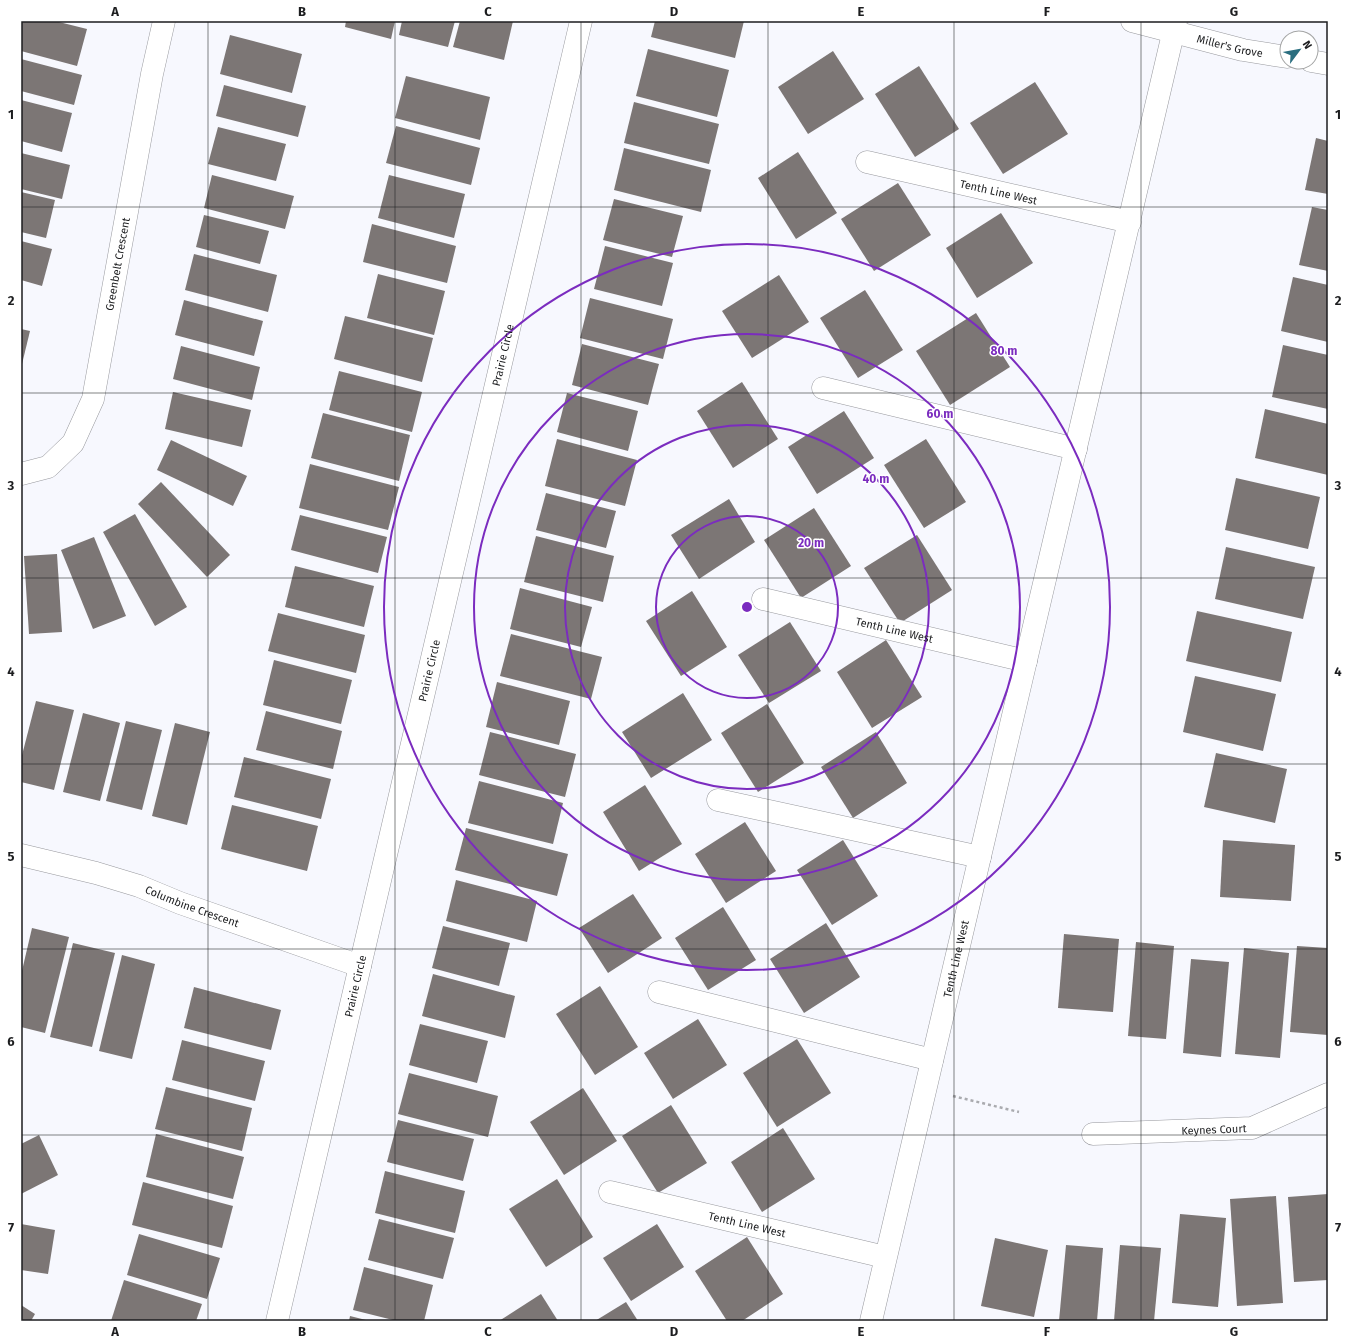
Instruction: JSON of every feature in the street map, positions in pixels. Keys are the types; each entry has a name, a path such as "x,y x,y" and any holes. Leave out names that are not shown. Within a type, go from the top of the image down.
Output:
{"street":[{"name":"Greenbelt Crescent","path":"21,474 48,467 73,443 93,399 152,74 164,21"},
{"name":"Prairie Circle","path":"276,1321 582,21"},
{"name":"Miller's Grove","path":"1132,21 1175,26 1243,50 1279,56"},
{"name":"Tenth Line West","path":"871,1321 1175,26"},
{"name":"Tenth Line West","path":"867,162 1130,222"},
{"path":"823,388 1076,450"},
{"name":"Tenth Line West","path":"763,599 1026,661"},
{"path":"718,800 980,857"},
{"name":"Columbine Crescent","path":"21,855 96,873 139,886 180,903 360,966"},
{"path":"659,992 932,1060"},
{"name":"Keynes Court","path":"1093,1134 1252,1128 1328,1094"},
{"name":"Tenth Line West","path":"610,1192 885,1257"}],"path":[{"path":"954,1096 1019,1112"}],"building":[{"path":"21,21 55,21 87,29 77,66 21,51"},
{"path":"346,21 395,21 391,39 345,27"},
{"path":"402,21 455,21 448,47 399,35"},
{"path":"460,21 513,21 504,60 453,47"},
{"path":"655,21 744,21 735,58 651,37"},
{"path":"230,35 302,54 292,93 220,74"},
{"path":"648,49 729,70 717,117 636,96"},
{"path":"833,51 864,99 808,134 778,87"},
{"path":"21,59 82,75 74,105 21,91"},
{"path":"919,66 959,129 915,157 875,94"},
{"path":"406,76 490,97 480,140 395,118"},
{"path":"1035,82 1068,134 1003,174 970,123"},
{"path":"224,85 306,106 298,137 216,116"},
{"path":"21,100 72,113 62,152 21,141"},
{"path":"634,102 719,124 709,164 624,143"},
{"path":"396,126 480,148 471,185 386,163"},
{"path":"218,127 286,144 276,181 208,164"},
{"path":"1316,138 1328,141 1328,194 1305,190"},
{"path":"624,148 711,170 701,212 614,190"},
{"path":"798,152 837,213 796,239 758,178"},
{"path":"21,153 70,165 62,199 21,189"},
{"path":"212,175 294,196 285,229 204,208"},
{"path":"389,175 465,194 454,238 378,218"},
{"path":"898,183 931,235 874,271 841,219"},
{"path":"21,192 55,200 46,238 21,232"},
{"path":"614,199 683,216 672,257 603,240"},
{"path":"1312,207 1328,210 1328,271 1299,265"},
{"path":"1001,213 1033,263 977,298 946,248"},
{"path":"204,215 269,231 260,264 196,247"},
{"path":"372,224 456,246 447,283 363,262"},
{"path":"21,241 52,249 42,286 21,280"},
{"path":"605,246 673,263 662,306 594,289"},
{"path":"194,254 277,275 268,312 185,290"},
{"path":"378,274 445,291 434,335 367,318"},
{"path":"779,275 809,322 752,358 722,311"},
{"path":"1293,277 1328,285 1328,342 1281,331"},
{"path":"865,290 903,350 858,378 820,318"},
{"path":"590,298 673,319 663,359 580,338"},
{"path":"184,300 263,321 254,356 175,335"},
{"path":"976,313 1010,367 950,405 916,351"},
{"path":"345,316 433,338 422,382 334,359"},
{"path":"21,329 30,331 22,364 21,363"},
{"path":"582,344 659,364 648,405 572,385"},
{"path":"1283,345 1328,355 1328,409 1272,397"},
{"path":"181,346 260,367 252,400 173,379"},
{"path":"339,371 422,392 412,432 329,410"},
{"path":"742,382 778,439 733,468 697,411"},
{"path":"173,392 251,410 242,447 165,429"},
{"path":"567,393 638,411 628,451 557,432"},
{"path":"1265,409 1328,424 1328,475 1255,458"},
{"path":"844,411 874,458 817,494 788,447"},
{"path":"323,413 410,435 399,481 311,458"},
{"path":"557,439 637,460 625,506 545,486"},
{"path":"926,439 966,502 924,528 884,465"},
{"path":"171,440 247,476 233,506 157,470"},
{"path":"310,464 399,487 388,530 299,508"},
{"path":"1236,478 1320,497 1308,549 1225,530"},
{"path":"161,482 230,555 207,577 138,504"},
{"path":"546,493 616,511 606,548 536,530"},
{"path":"729,499 755,542 699,579 671,535"},
{"path":"814,508 851,566 801,598 764,540"},
{"path":"135,514 187,607 155,626 103,532"},
{"path":"300,515 387,537 378,573 291,550"},
{"path":"917,535 952,590 900,623 864,568"},
{"path":"536,536 614,556 603,602 524,582"},
{"path":"94,537 126,616 93,629 61,550"},
{"path":"1226,547 1315,567 1303,619 1215,599"},
{"path":"57,554 62,632 29,634 24,556"},
{"path":"295,566 374,586 364,627 285,607"},
{"path":"520,588 592,607 581,647 510,629"},
{"path":"692,591 727,647 681,676 646,621"},
{"path":"1197,611 1292,632 1281,682 1186,661"},
{"path":"278,613 365,635 356,673 268,651"},
{"path":"790,622 821,671 769,703 738,655"},
{"path":"511,634 602,657 591,699 500,676"},
{"path":"886,640 922,697 872,728 837,672"},
{"path":"274,660 352,680 341,724 263,705"},
{"path":"1195,676 1276,694 1263,751 1183,732"},
{"path":"497,682 570,701 559,745 486,727"},
{"path":"683,693 712,740 651,778 622,732"},
{"path":"36,701 74,710 54,790 21,782 21,759"},
{"path":"767,704 804,763 758,792 721,733"},
{"path":"266,711 342,731 333,769 256,750"},
{"path":"83,713 120,723 100,801 63,792"},
{"path":"126,721 162,730 142,810 106,801"},
{"path":"175,723 210,732 187,825 152,816"},
{"path":"490,732 576,754 565,797 479,775"},
{"path":"876,732 907,783 853,818 821,767"},
{"path":"1216,753 1287,769 1275,823 1204,807"},
{"path":"244,757 331,779 321,819 234,797"},
{"path":"479,781 563,803 553,844 468,823"},
{"path":"645,785 682,844 639,871 603,812"},
{"path":"232,805 318,826 307,871 221,849"},
{"path":"745,822 776,871 726,903 695,854"},
{"path":"466,828 568,854 557,896 455,870"},
{"path":"843,840 878,896 832,925 797,870"},
{"path":"1223,840 1295,845 1291,901 1220,897"},
{"path":"456,880 537,901 527,942 446,921"},
{"path":"633,894 662,938 608,973 579,928"},
{"path":"723,907 756,960 708,990 675,938"},
{"path":"826,923 860,977 804,1013 770,959"},
{"path":"443,926 510,943 499,986 432,968"},
{"path":"32,928 69,937 45,1033 21,1027 21,975"},
{"path":"1064,934 1119,939 1113,1012 1058,1008"},
{"path":"1136,942 1174,946 1166,1039 1128,1036"},
{"path":"73,943 115,953 92,1047 50,1037"},
{"path":"1297,946 1328,948 1328,1035 1290,1032"},
{"path":"1244,948 1289,953 1280,1058 1235,1054"},
{"path":"122,955 155,964 132,1059 99,1051"},
{"path":"1191,959 1229,962 1221,1057 1183,1053"},
{"path":"433,974 515,996 505,1038 422,1016"},
{"path":"600,986 638,1047 595,1075 556,1014"},
{"path":"194,987 281,1010 271,1050 184,1028"},
{"path":"698,1019 727,1065 673,1099 644,1053"},
{"path":"420,1024 488,1041 477,1083 409,1065"},
{"path":"797,1039 831,1093 777,1127 743,1073"},
{"path":"182,1040 265,1061 255,1101 172,1080"},
{"path":"409,1073 498,1096 488,1137 398,1114"},
{"path":"166,1087 252,1108 242,1151 155,1129"},
{"path":"583,1088 617,1141 564,1175 530,1122"},
{"path":"671,1105 707,1163 658,1193 622,1136"},
{"path":"398,1120 474,1139 463,1181 387,1162"},
{"path":"783,1128 815,1179 762,1212 731,1162"},
{"path":"156,1134 244,1157 233,1199 146,1177"},
{"path":"39,1135 58,1175 21,1194 21,1144"},
{"path":"385,1171 465,1191 455,1233 375,1213"},
{"path":"557,1179 593,1237 546,1267 509,1209"},
{"path":"143,1182 233,1206 222,1248 132,1225"},
{"path":"1328,1194 1328,1280 1294,1282 1288,1197"},
{"path":"1276,1196 1283,1303 1237,1306 1230,1199"},
{"path":"1180,1214 1226,1218 1218,1307 1172,1303"},
{"path":"379,1219 454,1238 443,1279 368,1260"},
{"path":"21,1224 55,1230 48,1274 21,1270"},
{"path":"657,1224 684,1267 631,1301 603,1258"},
{"path":"139,1234 220,1258 207,1299 127,1275"},
{"path":"747,1237 783,1294 742,1321 727,1321 695,1271"},
{"path":"995,1238 1048,1250 1034,1317 981,1306"},
{"path":"1066,1245 1103,1248 1097,1321 1059,1321"},
{"path":"1120,1245 1161,1248 1154,1321 1114,1321"},
{"path":"364,1267 433,1285 424,1321 397,1321 353,1310"},
{"path":"124,1280 202,1304 196,1321 111,1321"},
{"path":"541,1294 558,1321 499,1321"},
{"path":"626,1302 638,1321 595,1321"},
{"path":"21,1305 35,1314 31,1321 21,1321"},
{"path":"350,1316 366,1320 366,1321 349,1321"}]}
